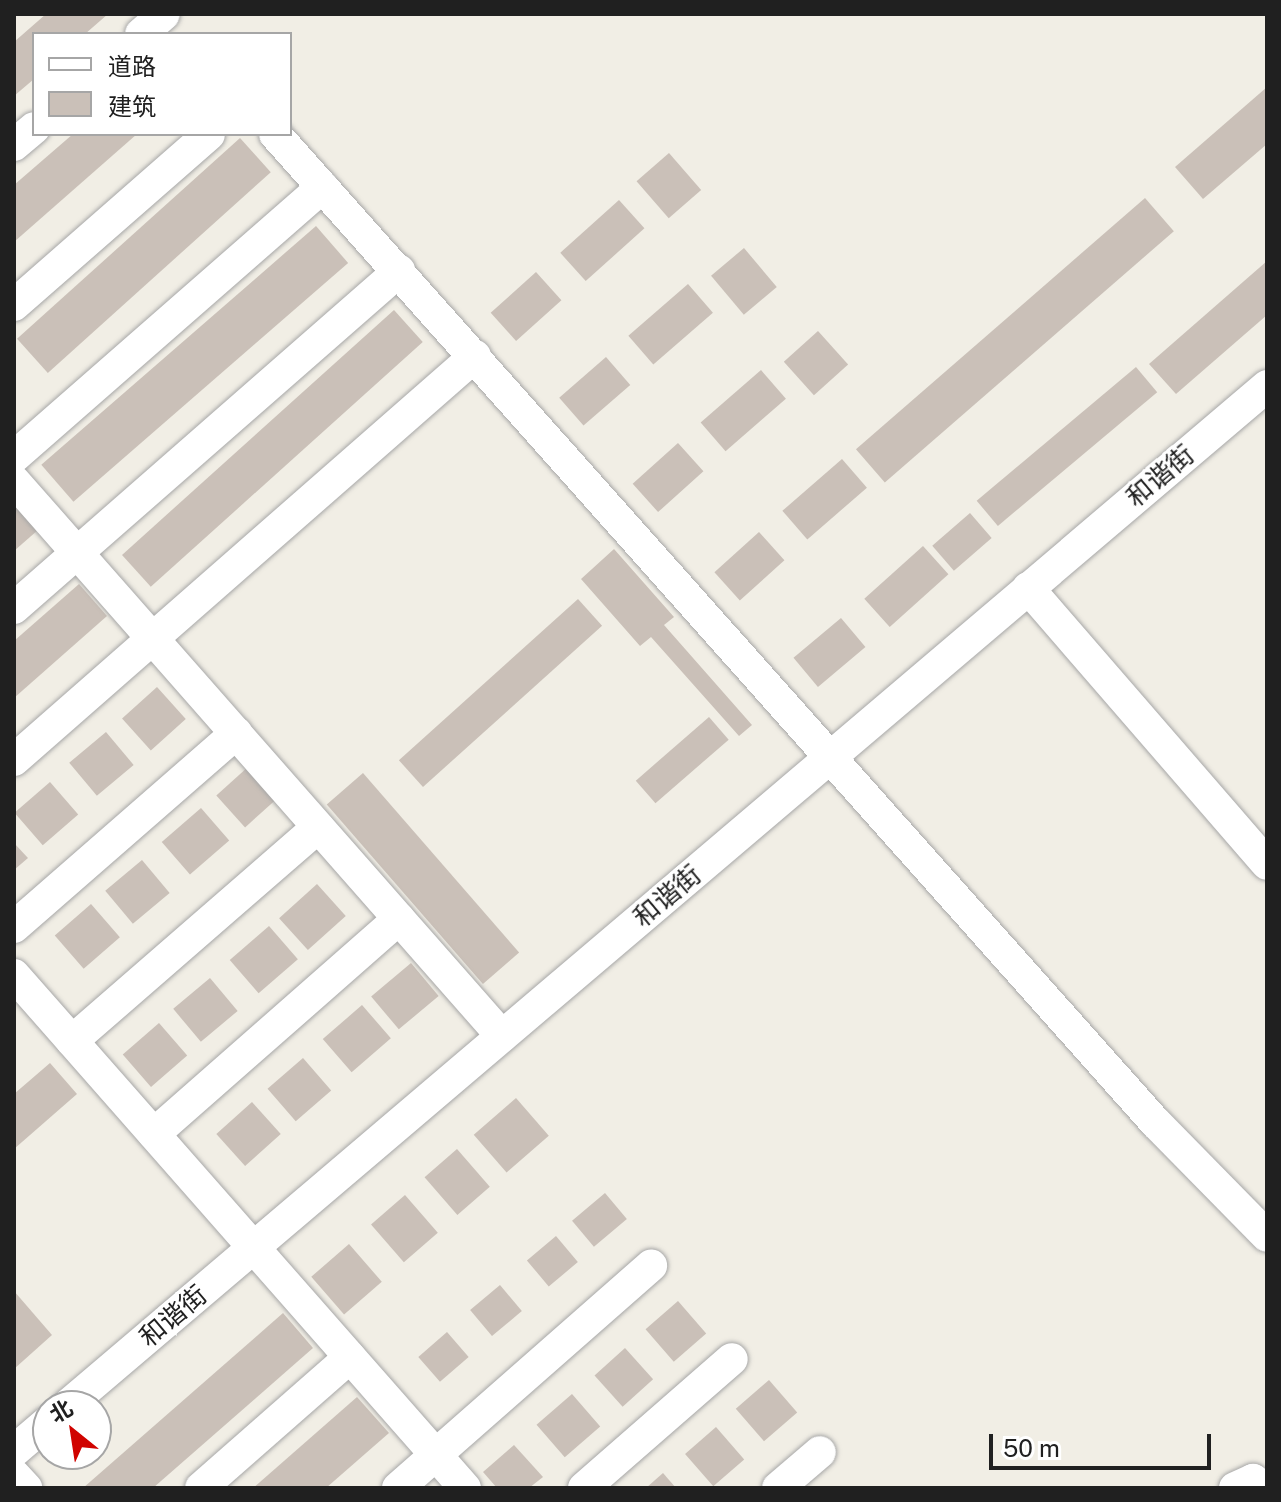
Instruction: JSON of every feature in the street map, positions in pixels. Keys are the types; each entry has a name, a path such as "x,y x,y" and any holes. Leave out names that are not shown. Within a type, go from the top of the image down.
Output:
{"street":[{"path":"143,32 165,14 183,32"},
{"path":"14,145 32,130"},
{"path":"14,305 207,136"},
{"path":"277,136 833,754 1156,1123 1267,1236"},
{"path":"14,457 322,187"},
{"path":"14,608 399,271"},
{"path":"14,760 475,356"},
{"name":"和谐街","path":"86,1390 1267,386"},
{"path":"14,481 502,1036"},
{"path":"1028,588 1267,864"},
{"path":"14,927 236,733"},
{"path":"72,1041 318,827"},
{"path":"154,1134 399,919"},
{"path":"14,975 465,1488"},
{"path":"398,1488 651,1266"},
{"path":"201,1488 350,1357"},
{"path":"584,1488 732,1359"},
{"path":"14,1451 32,1436"},
{"path":"778,1488 820,1452"},
{"path":"14,1475 26,1488"}],"building":[{"path":"46,14 108,14 87,32 32,32 32,81 14,96 14,42"},
{"path":"1267,87 1267,144 1203,199 1175,167"},
{"path":"71,136 135,136 14,242 14,185"},
{"path":"240,138 271,172 48,373 17,339"},
{"path":"669,153 701,190 669,218 637,181"},
{"path":"1145,198 1174,231 885,482 856,449"},
{"path":"619,200 644,228 586,281 560,253"},
{"path":"316,226 348,263 73,502 41,465"},
{"path":"744,248 777,287 744,315 711,276"},
{"path":"1267,261 1267,315 1176,394 1149,364"},
{"path":"536,272 561,300 516,341 491,313"},
{"path":"688,284 713,313 653,365 628,336"},
{"path":"394,310 423,342 151,587 122,555"},
{"path":"818,331 848,364 814,395 784,362"},
{"path":"606,357 630,385 583,426 559,398"},
{"path":"1136,367 1157,392 998,526 977,501"},
{"path":"761,370 786,399 726,451 701,422"},
{"path":"678,443 703,471 658,512 633,484"},
{"path":"842,459 867,488 807,540 782,511"},
{"path":"14,503 38,530 14,551"},
{"path":"970,513 992,538 954,571 932,546"},
{"path":"759,532 784,560 740,600 714,572"},
{"path":"923,546 948,574 890,627 864,599"},
{"path":"614,549 674,617 664,625 752,725 739,736 651,637 640,646 581,579"},
{"path":"79,584 107,616 14,698 14,641"},
{"path":"578,599 602,626 423,787 399,760"},
{"path":"841,618 865,647 818,687 794,658"},
{"path":"157,687 186,719 151,750 122,718"},
{"path":"709,717 729,740 655,803 636,781"},
{"path":"106,732 134,765 97,796 69,763"},
{"path":"249,766 278,798 245,827 216,795"},
{"path":"363,773 519,953 483,984 327,804"},
{"path":"50,782 78,814 43,845 15,813"},
{"path":"201,808 229,840 190,875 162,842"},
{"path":"14,843 28,858 14,870"},
{"path":"142,860 170,893 133,924 105,891"},
{"path":"317,884 346,916 308,950 279,918"},
{"path":"91,904 120,937 84,969 55,935"},
{"path":"269,926 298,959 259,993 230,960"},
{"path":"411,963 439,996 399,1029 371,996"},
{"path":"210,978 238,1011 201,1042 173,1009"},
{"path":"362,1005 391,1038 352,1072 323,1039"},
{"path":"159,1023 187,1055 151,1087 123,1054"},
{"path":"303,1058 331,1090 296,1121 268,1089"},
{"path":"50,1063 77,1094 14,1149 14,1094"},
{"path":"516,1098 549,1136 507,1172 474,1135"},
{"path":"252,1102 281,1134 245,1166 216,1134"},
{"path":"457,1149 490,1187 457,1215 425,1177"},
{"path":"605,1193 627,1219 594,1247 572,1221"},
{"path":"405,1195 438,1233 404,1262 371,1225"},
{"path":"556,1236 578,1262 549,1286 527,1260"},
{"path":"349,1244 382,1282 344,1315 311,1277"},
{"path":"500,1285 522,1311 492,1336 470,1310"},
{"path":"14,1291 52,1335 14,1369"},
{"path":"678,1301 706,1333 674,1362 646,1329"},
{"path":"283,1313 313,1348 153,1488 83,1488 104,1470 112,1470 112,1463"},
{"path":"447,1332 469,1357 440,1382 418,1357"},
{"path":"625,1348 653,1379 623,1407 595,1375"},
{"path":"769,1380 797,1412 764,1441 736,1409"},
{"path":"572,1394 600,1426 565,1457 537,1425"},
{"path":"357,1397 389,1433 326,1488 253,1488"},
{"path":"716,1427 744,1459 713,1486 685,1454"},
{"path":"514,1445 543,1477 529,1488 497,1488 483,1472"},
{"path":"663,1473 676,1488 646,1488"}]}
